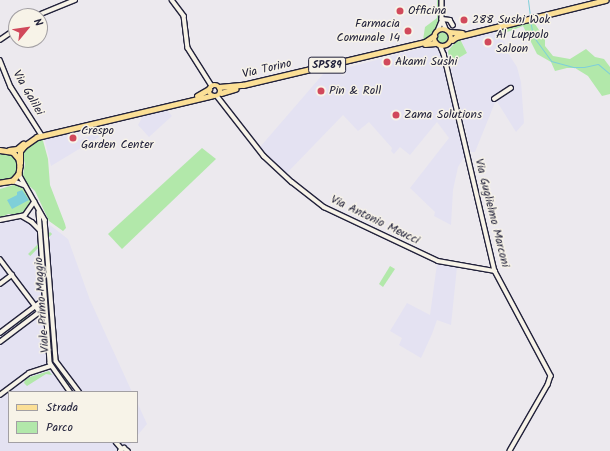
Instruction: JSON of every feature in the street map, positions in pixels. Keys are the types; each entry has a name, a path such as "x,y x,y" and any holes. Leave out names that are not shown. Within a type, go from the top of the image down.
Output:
{"main road":[{"path":"596,0 530,18 456,37 444,47 435,43 434,36 438,30 448,30 460,34 530,18 606,0"},
{"path":"448,30 452,40"},
{"name":"Via Torino","path":"220,86 243,85 425,42 434,36"},
{"name":"Via Torino","path":"220,95 427,43 435,43"},
{"name":"SP589","path":"0,150 17,149 29,138 40,134 192,98 205,93 210,87 220,86"},
{"path":"220,86 220,95"},
{"path":"210,87 211,96"},
{"name":"SP589","path":"19,174 20,151 36,137 220,95"},
{"path":"9,150 16,155 20,163"},
{"path":"1,184 13,181 19,174"}],"street":[{"path":"48,11 73,0"},
{"path":"172,0 184,16 188,48 210,87"},
{"path":"438,30 442,19 442,0"},
{"path":"442,19 450,20 453,25"},
{"path":"442,19 448,30"},
{"name":"Via Guglielmo Marconi","path":"444,47 444,54 495,271 551,376 548,385 510,451"},
{"name":"Via Galilei","path":"0,60 11,87 40,134"},
{"path":"494,99 511,88"},
{"name":"Via Antonio Meucci","path":"220,95 264,156 292,182 324,207 438,261 495,271"},
{"name":"Viale Primo Maggio","path":"19,174 45,220 56,361 78,391"},
{"path":"13,181 25,186"},
{"path":"0,220 22,216 27,213 34,202"},
{"name":"Viale Primo Maggio","path":"40,211 45,306 51,366 69,391"},
{"path":"22,216 32,222 41,232 46,234"},
{"path":"0,259 36,306 39,313 46,320"},
{"path":"0,284 12,275"},
{"path":"0,333 45,299"},
{"path":"0,342 39,313 45,306 51,303"},
{"path":"0,395 29,373 51,366"},
{"path":"121,450 125,449 128,451"}],"shaded area":[{"path":"494,30 508,47 506,50 517,67 521,82 524,123 516,132 496,100 475,152 471,152 451,69 457,59 467,53 461,40 465,37"},
{"path":"434,45 441,50 466,154 458,167 453,190 451,225 434,216 435,212 410,188 449,138 437,122 410,155 400,147 394,154 391,151 392,148 369,122 358,131 343,115 286,174 276,166 260,147 324,73 335,69 343,76 346,74 342,69"},
{"path":"165,108 172,116 149,137 138,125 144,114"},
{"path":"71,130 78,133 80,140 97,133 99,137 51,166 44,137"},
{"path":"18,219 50,225 68,239 90,300 132,391 8,391 8,443 131,443 128,447 121,446 117,451 0,451 0,223 5,220"},
{"path":"437,264 457,267 451,325 437,320 421,358 399,345 402,338 390,331 407,303 430,315"},
{"path":"138,404 147,424 138,435"}],"green space":[{"path":"437,0 440,0 441,22 433,34 427,39 423,40 425,27 437,18"},
{"path":"533,21 545,39 545,46 553,56 570,59 586,49 595,57 604,59 610,67 610,94 602,96 588,76 575,68 555,71 551,62 537,54 523,26 507,32 501,38 498,35 499,29"},
{"path":"441,32 445,32 449,38 445,44 441,44 437,40 437,36"},
{"path":"460,39 467,53 457,59 452,66 450,65 448,51 457,40"},
{"path":"42,137 48,159 50,185 66,228 63,231 49,221 35,191 26,183 23,175 25,164 22,153 28,145"},
{"path":"202,148 216,159 122,249 108,234"},
{"path":"0,153 11,154 17,161 18,171 12,179 0,181"},
{"path":"17,184 26,190 31,200 30,207 21,214 8,214 0,218 0,189"},
{"path":"50,232 52,234 30,256 28,254"},
{"path":"390,266 395,269 383,287 379,284"},
{"path":"50,308 55,363 70,384 68,385 52,362 48,309"},
{"path":"26,316 29,319 6,341 3,339"},
{"path":"49,371 52,375 46,374 27,386 24,383 25,380 30,377"}],"water":[{"path":"22,190 29,200 12,209 7,200 17,195 17,192"}],"waterway":[{"path":"528,0 530,17"},
{"path":"530,20 533,36 551,61 574,67 584,67 598,64 610,74"}],"place":[{"name":"Officina","path":"400,11"},
{"name":"288 Sushi Wok","path":"464,20"},
{"name":"Farmacia Comunale 14","path":"408,31"},
{"name":"Al Luppolo Saloon","path":"488,42"},
{"name":"Akami Sushi","path":"387,62"},
{"name":"Pin & Roll","path":"321,91"},
{"name":"Zama Solutions","path":"396,115"},
{"name":"Crespo Garden Center","path":"73,138"}]}
